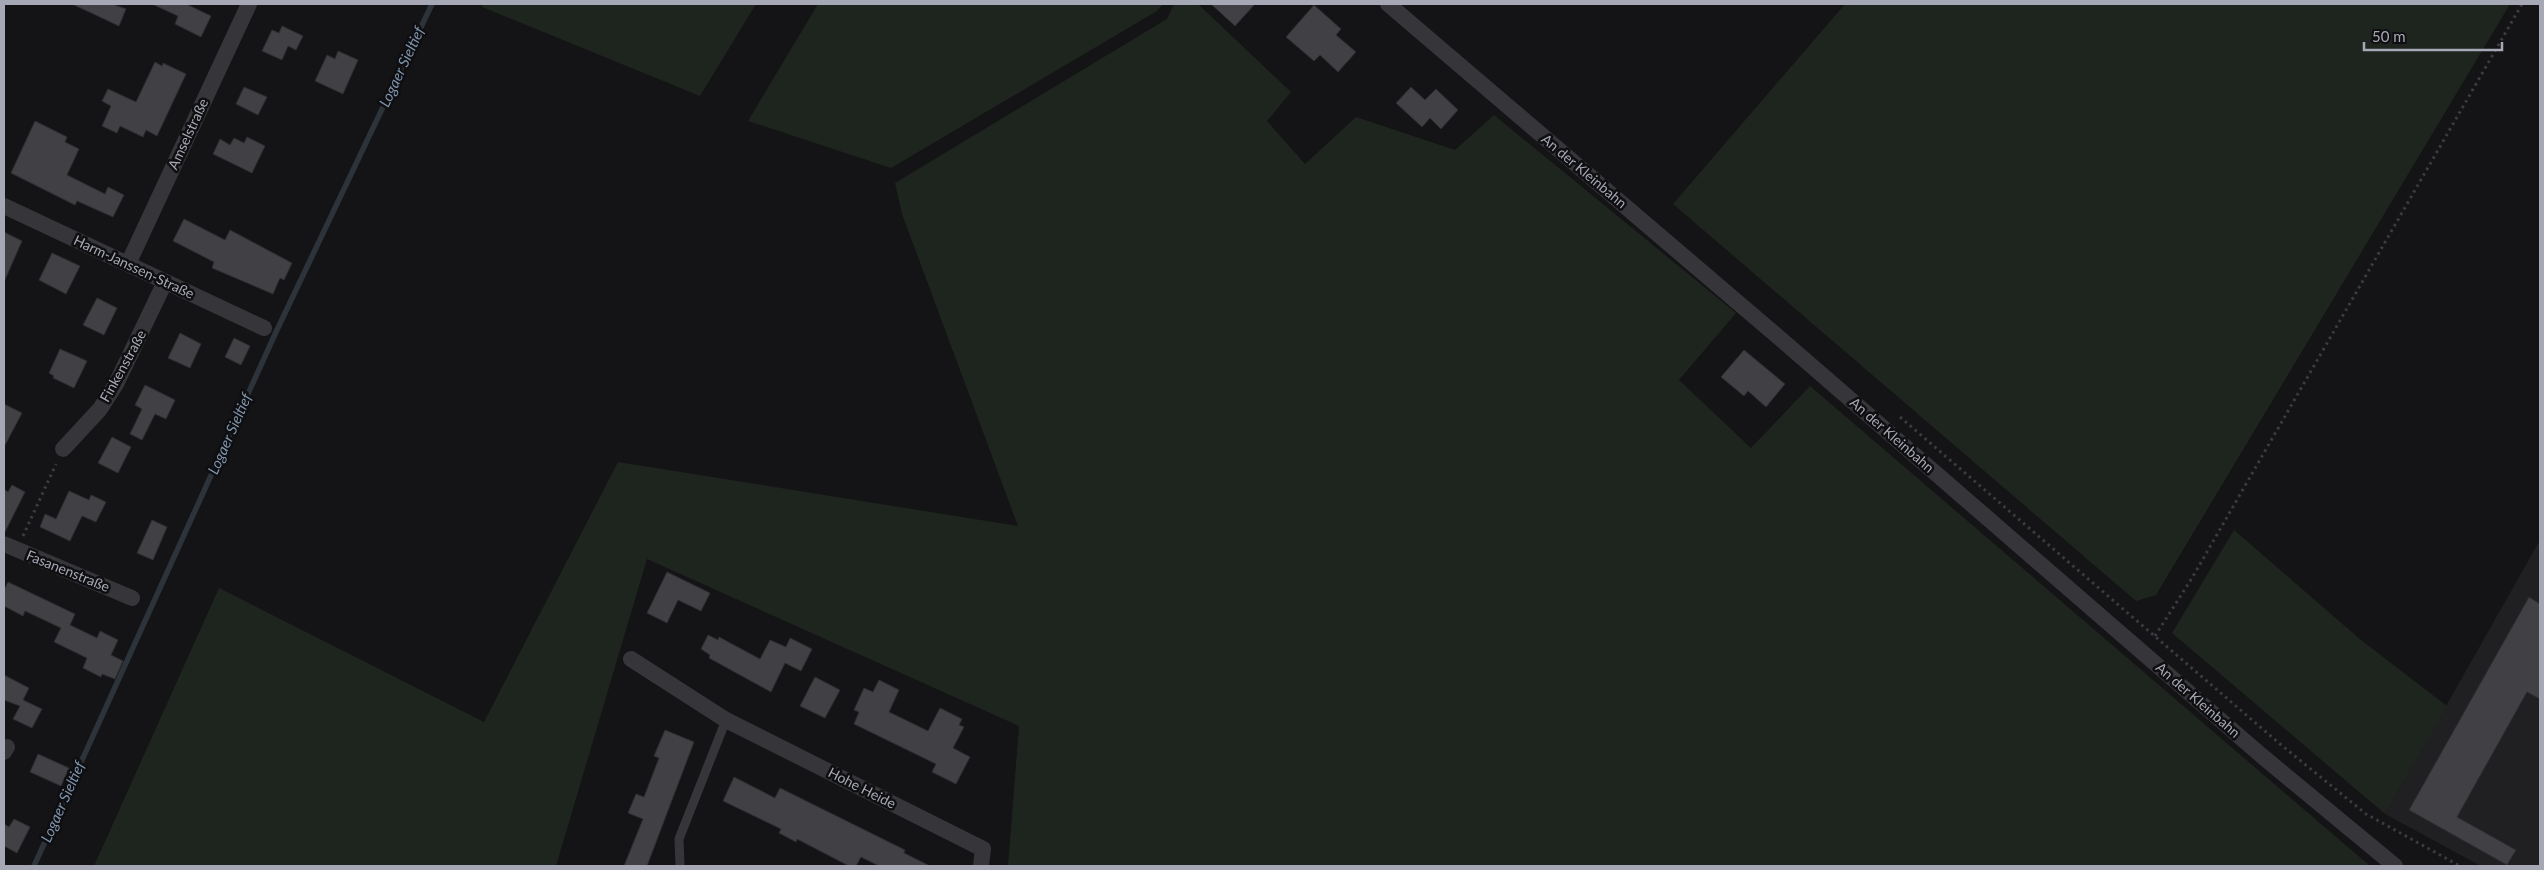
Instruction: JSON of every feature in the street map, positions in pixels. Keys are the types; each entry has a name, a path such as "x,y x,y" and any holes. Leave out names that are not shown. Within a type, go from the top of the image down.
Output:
{"street":[{"name":"Amselstraße","path":"128,264 247,4"},
{"name":"An der Kleinbahn","path":"1388,4 1783,341 2144,654 2395,866"},
{"name":"Harm-Janssen-Straße","path":"4,206 264,328"},
{"name":"Finkenstraße","path":"63,449 100,408 116,384 165,282"},
{"name":"Fasanenstraße","path":"10,547 132,598"},
{"name":"Hohe Heide","path":"631,659 726,720 983,849 981,866"}],"lane":[{"path":"680,866 679,838 726,720"}],"path":[{"path":"2144,654 2192,578 2522,4"},
{"path":"10,547 63,449"},
{"path":"2280,744 2366,814 2460,866"}],"shaded area":[{"path":"483,4 756,4 700,96 482,7"},
{"path":"818,4 1163,4 1157,11 891,168 748,121"},
{"path":"1174,4 1198,4 1291,92 1267,121 1305,164 1356,117 1455,150 1494,115 1736,313 1679,380 1751,448 1810,386 2370,866 1008,866 1019,726 647,559 556,866 94,866 219,588 484,722 618,462 1018,526 902,214 895,183 1167,19"},
{"path":"1845,4 2510,4 2156,595 2136,601 1673,204"},
{"path":"2234,530 2361,640 2447,706 2385,814 2172,633"},
{"path":"2540,540 2540,866 2481,866 2385,814"}],"building":[{"path":"72,4 112,4 126,9 119,26"},
{"path":"152,4 186,4 211,16 201,37 175,24 178,16"},
{"path":"1211,4 1255,4 1235,26"},
{"path":"1314,5 1341,29 1336,35 1356,52 1338,72 1320,55 1314,61 1286,37"},
{"path":"282,26 303,36 296,50 288,46 282,60 262,51 272,30 279,33"},
{"path":"338,51 358,60 343,94 315,81 327,55 335,59"},
{"path":"155,62 162,66 163,63 186,74 157,136 146,130 143,137 120,126 117,133 102,126 111,106 102,101 108,89 136,102"},
{"path":"244,87 267,97 258,115 236,104"},
{"path":"1411,87 1425,100 1436,89 1458,110 1441,129 1430,118 1422,127 1396,103"},
{"path":"35,121 67,137 65,142 79,149 67,175 105,194 108,187 124,195 113,217 77,201 75,205 11,173"},
{"path":"247,137 265,146 252,173 213,154 220,139 230,145 234,138 244,143"},
{"path":"184,219 225,240 230,230 292,263 284,280 280,278 273,294 212,268 214,262 173,241"},
{"path":"4,232 22,241 4,282"},
{"path":"52,253 80,266 66,294 39,280"},
{"path":"97,298 117,308 104,335 83,325"},
{"path":"180,333 201,344 190,368 168,358"},
{"path":"234,338 250,346 241,365 225,357"},
{"path":"60,349 87,361 74,388 53,378 54,376 49,373"},
{"path":"1744,350 1785,384 1766,407 1748,391 1744,396 1721,377"},
{"path":"145,385 175,400 166,419 155,414 142,440 130,434 142,409 135,405"},
{"path":"4,404 22,413 4,447"},
{"path":"112,437 131,447 118,473 98,463"},
{"path":"12,485 25,492 4,534 4,489 8,492"},
{"path":"69,491 89,500 91,495 106,502 96,522 82,516 70,541 40,527 45,514 56,519"},
{"path":"152,520 167,527 153,560 137,553"},
{"path":"667,572 710,593 701,611 678,600 667,623 647,613"},
{"path":"8,582 75,614 70,625 97,638 100,631 118,640 111,655 123,661 115,679 102,674 101,677 83,668 87,658 54,642 61,628 25,611 23,616 4,606 4,590"},
{"path":"2529,597 2540,604 2540,699 2527,692 2457,817 2516,850 2507,865 2409,810"},
{"path":"708,635 718,640 719,637 760,659 770,640 786,647 790,638 812,649 801,671 785,663 771,692 709,658 710,655 701,649"},
{"path":"4,675 29,688 23,700 42,709 32,728 13,719 20,706 4,700"},
{"path":"815,677 840,690 825,718 800,706"},
{"path":"879,680 899,690 889,712 928,731 940,708 962,719 959,725 964,727 953,748 970,757 956,784 932,772 936,764 854,724 859,712 854,710 864,688 873,692"},
{"path":"665,730 694,742 647,866 624,866 643,819 628,813 636,794 644,797 659,758 654,756"},
{"path":"38,754 69,768 61,786 30,772"},
{"path":"734,777 775,798 780,788 905,850 904,853 930,866 879,866 861,857 856,866 849,866 797,839 796,842 779,833 781,829 723,801"},
{"path":"14,819 30,827 17,853 4,846 4,824 9,827"}],"waterway":[{"name":"Logaer Sieltief","path":"34,866 276,332 432,4"}]}
